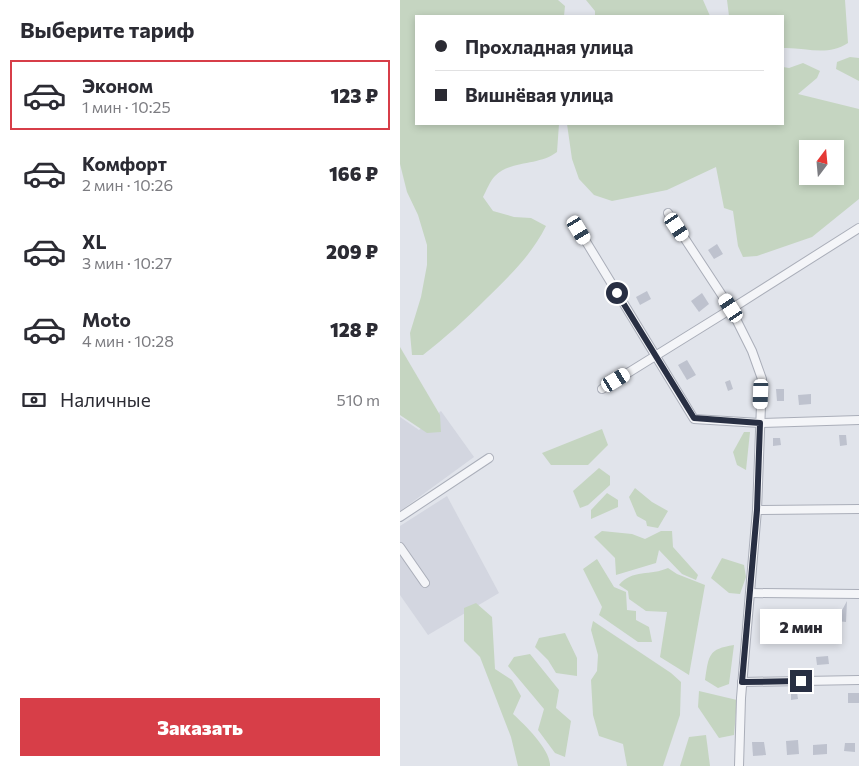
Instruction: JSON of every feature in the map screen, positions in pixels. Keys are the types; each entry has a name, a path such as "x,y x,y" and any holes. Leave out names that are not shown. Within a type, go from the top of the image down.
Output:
{"street":[{"path":"668,213 731,308 752,351 762,379 757,510 742,682 739,766"},
{"path":"602,389 859,228"},
{"path":"579,230 694,418 760,423 859,420"},
{"path":"400,517 489,458"},
{"path":"757,510 859,510"},
{"path":"400,547 425,583"},
{"path":"750,593 859,594"},
{"path":"742,682 859,680"}],"shaded area":[{"path":"441,411 474,457 400,511 400,417 419,430"},
{"path":"447,496 499,593 428,635 400,595 400,526"}],"green space":[{"path":"400,0 558,0 565,6 564,15 415,15 415,125 559,125 557,152 542,159 509,167 502,171 493,178 483,197 493,211 514,217 531,218 546,226 540,237 520,265 464,321 423,355 412,355 410,333 421,297 427,265 427,245 418,215 407,192 400,164"},
{"path":"586,0 703,0 710,15 595,15 595,11"},
{"path":"727,0 845,0 848,43 832,50 784,48 784,15 729,15"},
{"path":"850,57 859,58 859,81 836,69 837,62"},
{"path":"803,63 820,71 817,78 798,94 859,109 859,199 812,237 757,256 743,257 738,246 733,211 724,208 716,167 667,190 612,201 594,195 579,179 572,159 567,125 784,125 784,67 789,68"},
{"path":"400,347 440,415 441,432 427,433 400,415"},
{"path":"602,429 608,445 588,465 551,465 542,453"},
{"path":"744,432 750,432 746,470 737,465 733,452"},
{"path":"599,468 610,476 610,485 588,505 580,508 573,491"},
{"path":"635,488 652,502 668,511 658,528 647,526 646,521 637,516 629,497"},
{"path":"607,493 618,500 618,507 591,519 591,510"},
{"path":"602,531 632,534 645,539 661,531 672,531 673,547 698,575 696,580 682,574 659,550 656,563 616,575 615,558 594,537"},
{"path":"722,558 744,565 746,577 740,594 729,593 711,578"},
{"path":"597,559 614,587 626,592 627,610 636,611 636,620 649,627 652,642 638,642 599,615 602,607 583,569"},
{"path":"668,568 677,574 705,585 689,675 660,657 667,612 646,611 629,599 628,591 619,585 630,577"},
{"path":"476,603 492,617 495,669 512,680 521,696 513,714 542,745 550,766 518,766 511,737 480,657 464,641 464,608"},
{"path":"593,621 671,673 681,682 680,715 663,766 627,766 623,744 599,736 593,715 591,680 597,671 598,655 591,630"},
{"path":"565,633 577,658 577,676 556,673 548,660 535,647 539,638"},
{"path":"734,645 729,684 718,688 705,680 709,659 714,651"},
{"path":"530,654 559,690 556,708 571,721 565,757 555,753 538,730 544,709 508,666 514,657"},
{"path":"699,691 737,700 734,735 719,738 698,707"},
{"path":"706,735 710,766 680,766 689,737"}],"building":[{"path":"717,244 723,254 714,259 708,250"},
{"path":"647,291 651,299 640,305 636,297"},
{"path":"702,293 709,304 699,312 691,301"},
{"path":"687,360 696,375 687,380 678,365"},
{"path":"730,380 733,389 728,391 725,382"},
{"path":"776,389 784,389 784,401 777,401"},
{"path":"811,394 811,404 799,405 798,395"},
{"path":"839,435 846,435 847,445 840,446"},
{"path":"773,438 780,438 781,445 773,446"},
{"path":"847,601 846,622 836,621 836,612 841,612"},
{"path":"828,656 829,664 817,665 816,657"},
{"path":"791,692 797,692 798,699 791,700"},
{"path":"848,693 859,693 859,703 848,703"},
{"path":"798,740 799,754 787,755 786,741"},
{"path":"752,742 764,742 766,755 753,756"},
{"path":"845,743 855,743 855,752 844,751"},
{"path":"827,744 827,754 813,755 813,745"}],"route":[{"path":"617,293 694,418 760,423 757,510 742,682 801,681"}]}
